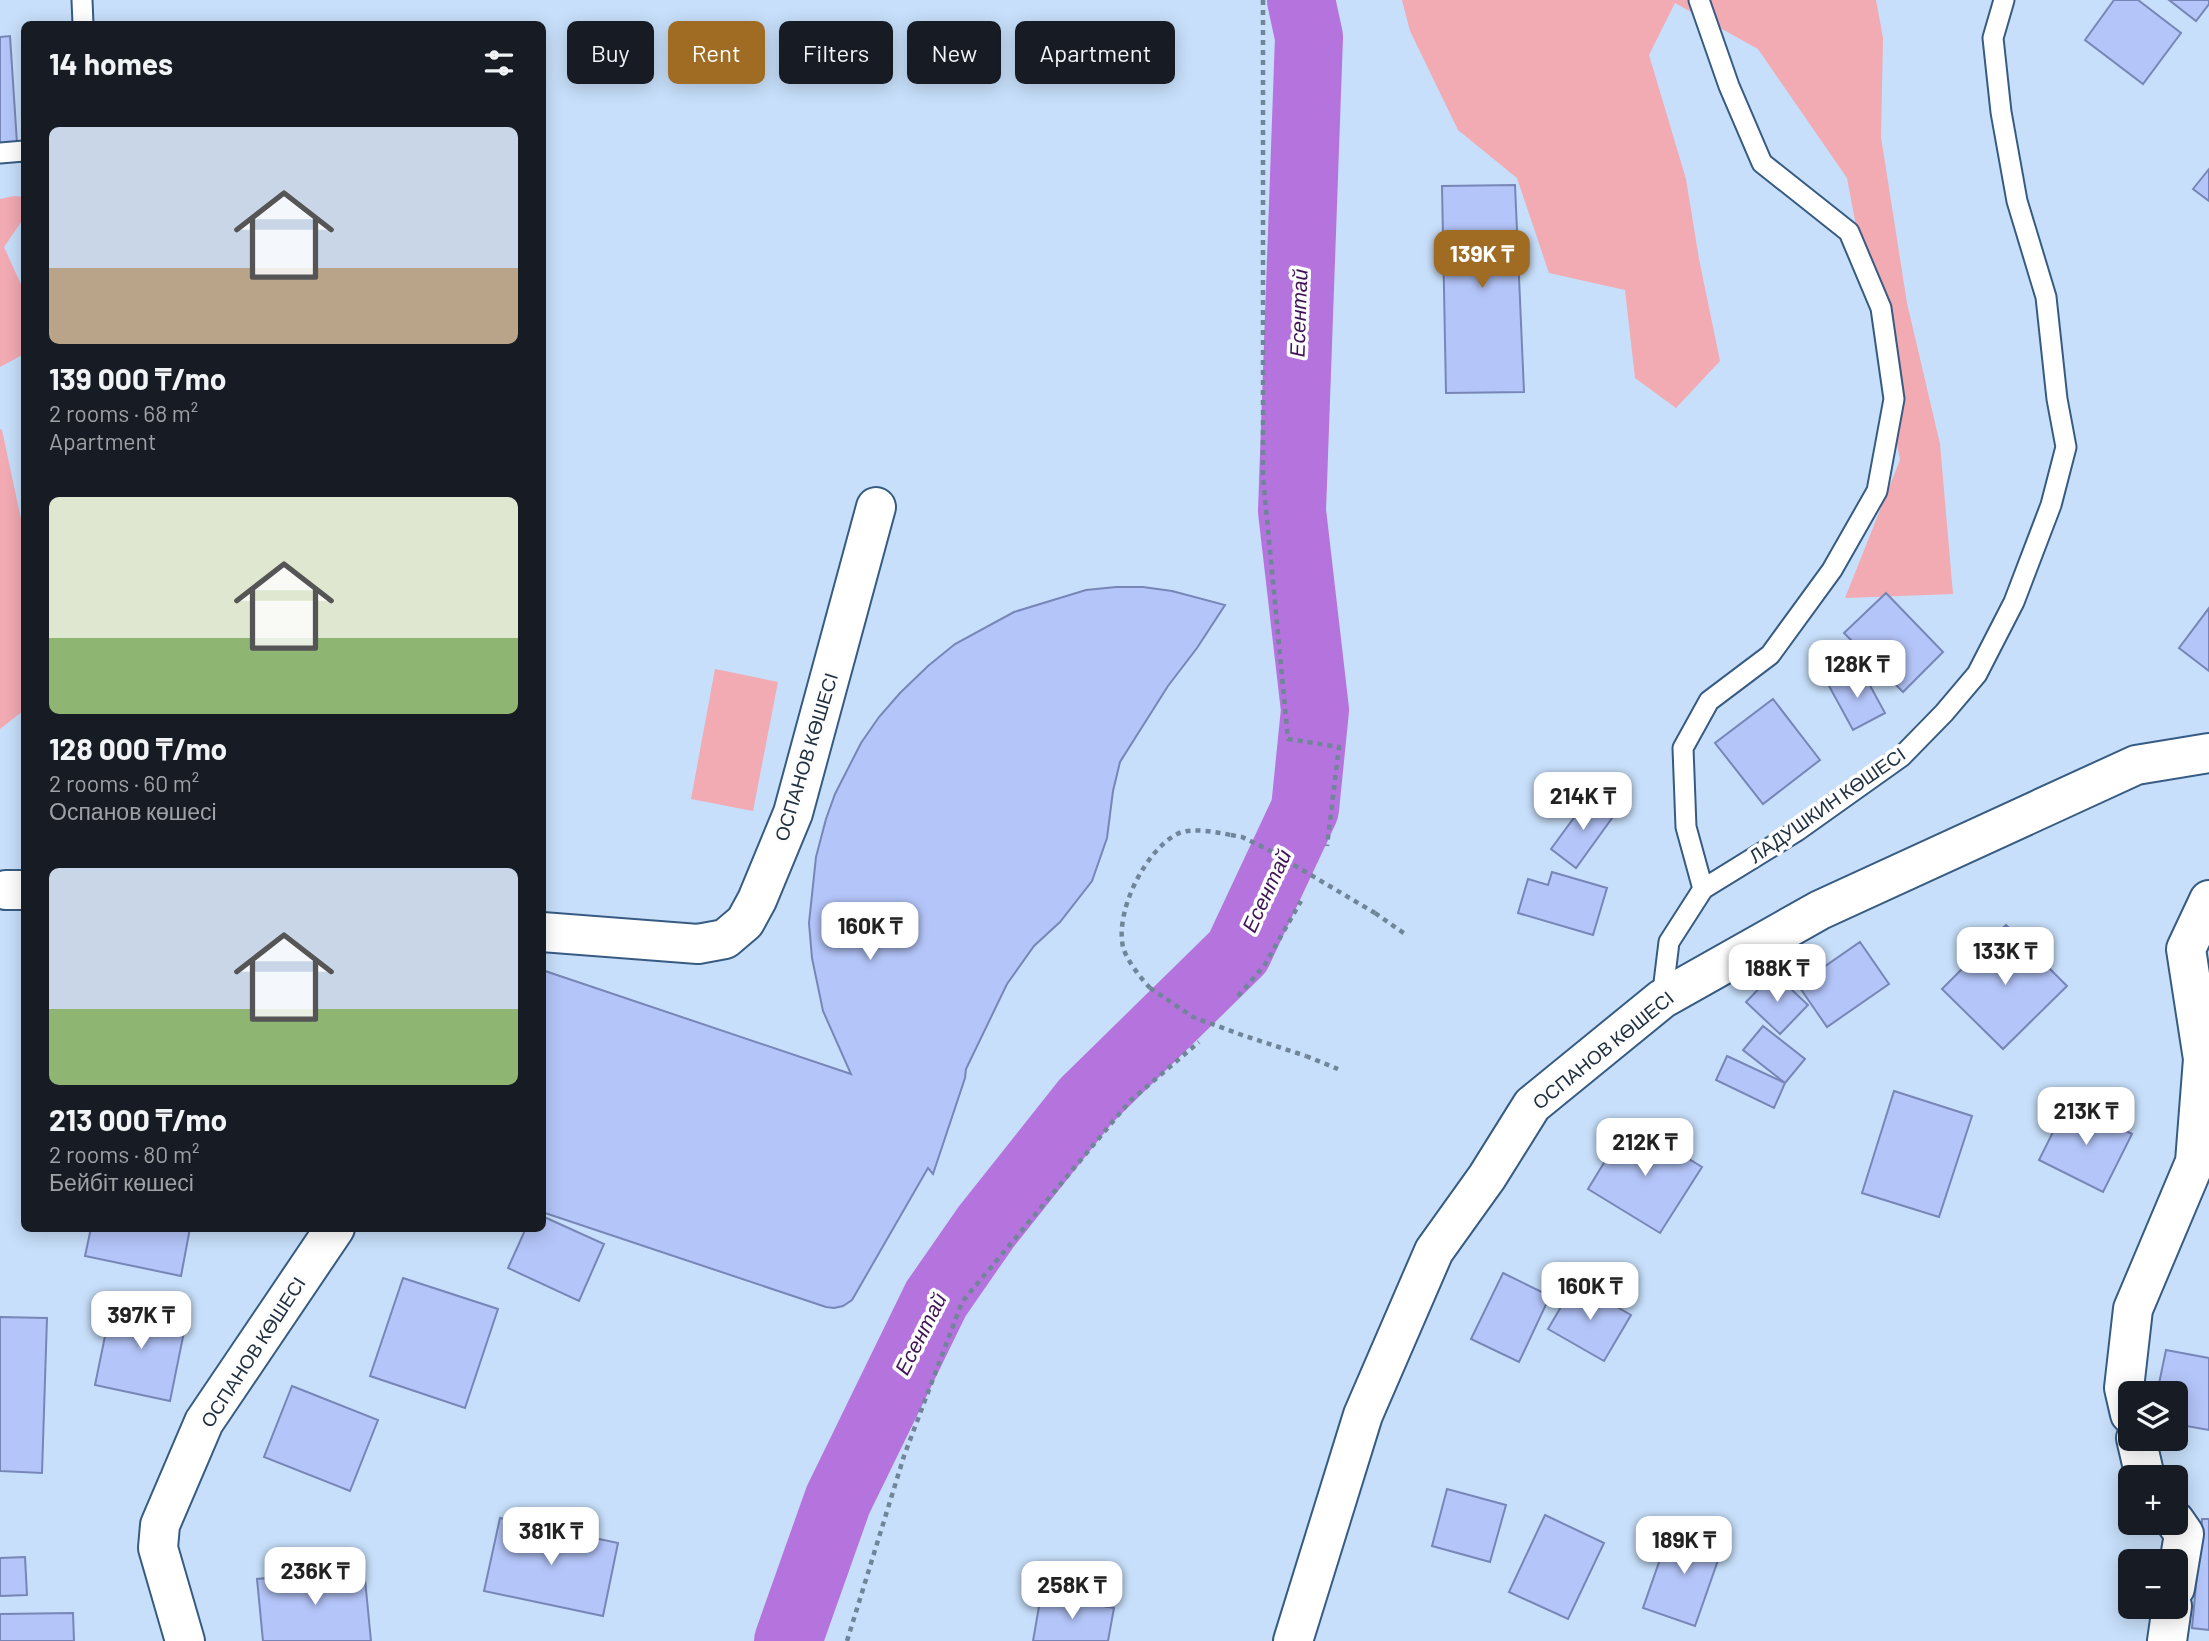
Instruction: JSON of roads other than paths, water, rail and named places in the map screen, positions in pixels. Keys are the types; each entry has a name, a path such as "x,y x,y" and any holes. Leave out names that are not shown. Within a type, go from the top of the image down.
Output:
{"street":[{"name":"ОСПАНОВ КӨШЕСІ","path":"546,932 698,944 725,939 745,922 757,900 793,813 876,507"},
{"name":"ОСПАНОВ КӨШЕСІ","path":"1293,1641 1363,1415 1434,1251 1487,1177 1532,1105 1662,999 1821,910 2136,765 2209,753"},
{"path":"2125,1381 2133,1309 2195,1162 2203,1059 2186,949 2209,901"},
{"name":"ОСПАНОВ КӨШЕСІ","path":"185,1641 158,1548 160,1525 204,1422 332,1232"},
{"path":"2167,1641 2170,1619"}],"lane":[{"path":"82,0 83,21"},
{"path":"1699,0 1729,86 1762,163 1849,232 1881,308 1894,399 1877,491 1832,570 1770,655 1709,701 1682,748 1686,827 1703,889"},
{"name":"ЛАДУШКИН КӨШЕСІ","path":"1662,999 1669,943 1703,889 1797,831 1900,757 1944,713 1977,674 2014,602 2050,505 2066,447 2057,399 2046,297 2017,201 2001,112 1993,38 2004,0"},
{"path":"0,153 21,151"}],"waterway":[{"name":"Есентай","path":"788,1641 838,1500 936,1299 986,1227 1086,1101 1238,952 1305,809 1315,710 1292,511 1309,37 1301,0"}]}
